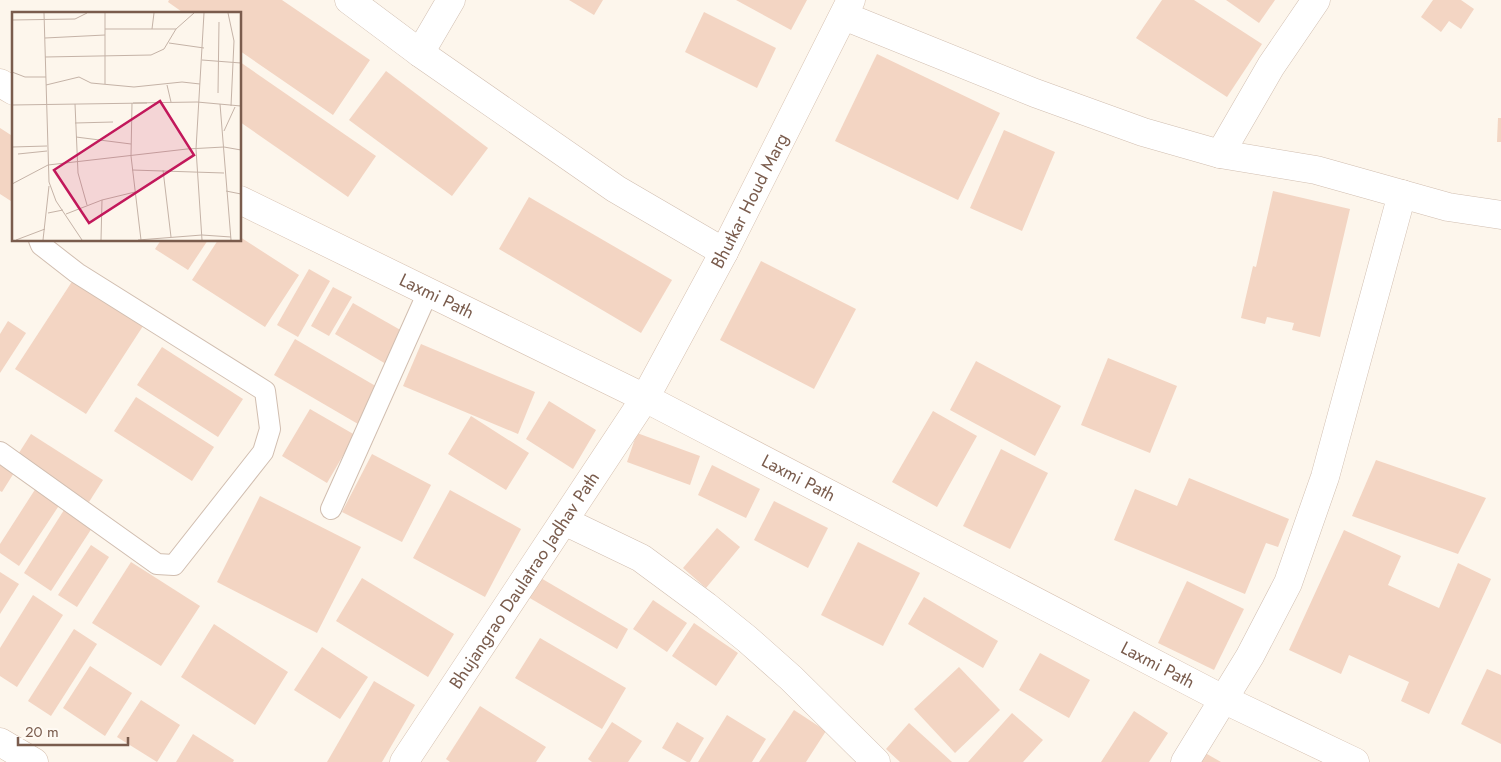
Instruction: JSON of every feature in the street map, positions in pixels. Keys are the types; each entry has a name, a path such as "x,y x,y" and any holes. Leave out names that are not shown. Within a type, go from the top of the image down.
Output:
{"street":[{"path":"349,0 420,53 616,188 724,252"},
{"path":"420,53 451,0"},
{"path":"1220,154 1271,66 1316,0"},
{"path":"847,8 1035,93 1143,132 1220,154 1316,170 1448,207 1501,215"},
{"name":"Bhutkar Houd Marg","path":"645,398 724,252 847,8"},
{"path":"0,83 12,90"},
{"path":"1185,762 1250,656 1288,582 1325,478 1402,194"},
{"name":"Laxmi Path","path":"241,200 645,398 1223,699 1354,762"},
{"name":"Bhujangrao Daulatrao Jadhav Path","path":"404,762 645,398"},
{"path":"564,520 641,558 706,606 792,678 876,762"},
{"path":"0,742 34,762"}],"lane":[{"path":"0,452 157,564 174,565 263,452 270,429 265,391 77,273 41,245 39,241"},
{"path":"331,509 428,292"}],"building":[{"path":"169,0 282,0 370,60 333,115 241,52 241,12 182,12 168,2"},
{"path":"569,0 603,0 594,15"},
{"path":"736,0 807,0 791,30"},
{"path":"1162,0 1194,0 1262,44 1227,97 1136,38"},
{"path":"1226,0 1275,0 1259,23"},
{"path":"1433,0 1461,0 1474,9 1461,29 1449,21 1441,32 1421,17"},
{"path":"704,12 776,48 757,88 685,52"},
{"path":"877,54 1000,113 958,200 835,141"},
{"path":"241,63 376,156 348,197 241,123"},
{"path":"386,71 488,148 452,196 349,120"},
{"path":"1498,118 1501,118 1501,142 1497,142"},
{"path":"0,128 12,136 12,202 0,194"},
{"path":"1004,130 1055,152 1022,231 970,208"},
{"path":"1273,191 1350,209 1320,337 1292,330 1294,323 1267,317 1265,324 1241,318 1253,266 1256,267"},
{"path":"529,197 672,280 641,333 499,249"},
{"path":"241,238 299,275 265,327 192,280 217,241 241,241"},
{"path":"160,241 207,241 188,270 155,249"},
{"path":"761,261 856,309 814,389 720,340"},
{"path":"309,269 330,281 298,337 277,325"},
{"path":"73,280 143,326 86,414 15,369"},
{"path":"333,287 352,297 329,336 311,326"},
{"path":"353,303 404,332 386,364 335,334"},
{"path":"8,321 26,333 0,373 0,334"},
{"path":"295,339 379,388 358,424 274,375"},
{"path":"421,344 535,392 518,434 403,386"},
{"path":"162,347 243,399 218,437 137,385"},
{"path":"1108,358 1177,386 1150,453 1081,425"},
{"path":"976,361 1061,406 1035,456 950,410"},
{"path":"136,397 214,447 192,481 114,431"},
{"path":"549,401 596,430 573,469 526,439"},
{"path":"310,409 355,435 327,483 282,456"},
{"path":"933,411 977,436 937,507 892,482"},
{"path":"471,416 529,453 506,490 448,454"},
{"path":"637,433 700,456 690,485 627,462"},
{"path":"31,434 103,480 89,502 17,456"},
{"path":"1001,449 1048,473 1010,549 963,526"},
{"path":"372,454 431,485 402,542 342,512"},
{"path":"0,457 17,468 2,492 0,491"},
{"path":"1376,460 1486,498 1458,554 1352,516"},
{"path":"712,465 760,489 746,518 698,495"},
{"path":"1189,478 1289,519 1278,547 1266,543 1245,594 1114,540 1135,489 1177,506"},
{"path":"36,488 60,504 19,566 0,553 0,544"},
{"path":"450,490 521,529 485,597 413,558"},
{"path":"260,496 361,547 317,633 217,582"},
{"path":"774,501 828,528 808,568 754,540"},
{"path":"64,510 92,528 51,591 24,573"},
{"path":"717,528 740,547 706,588 683,568"},
{"path":"1344,530 1401,556 1388,585 1439,608 1458,563 1491,579 1429,714 1401,701 1409,682 1349,655 1341,674 1289,650"},
{"path":"858,542 920,573 883,646 821,615"},
{"path":"91,545 109,557 77,607 58,595"},
{"path":"131,562 200,606 161,666 92,623"},
{"path":"0,572 19,584 0,614"},
{"path":"539,577 628,629 617,649 528,597"},
{"path":"362,578 454,634 428,677 336,621"},
{"path":"1187,581 1244,609 1214,670 1158,643"},
{"path":"33,595 63,615 17,687 0,676 0,648"},
{"path":"924,597 998,641 983,668 908,624"},
{"path":"653,600 687,623 667,652 633,629"},
{"path":"694,623 738,653 716,686 672,656"},
{"path":"214,624 288,672 255,725 181,677"},
{"path":"74,629 97,644 51,716 28,701"},
{"path":"540,638 626,688 602,729 515,678"},
{"path":"322,647 368,677 340,719 294,690"},
{"path":"1040,653 1090,680 1069,718 1019,690"},
{"path":"90,666 132,693 105,736 63,708"},
{"path":"959,667 1000,710 955,753 914,709"},
{"path":"1487,669 1501,675 1501,744 1461,724"},
{"path":"374,681 415,705 382,762 327,762"},
{"path":"141,700 180,725 157,762 117,737"},
{"path":"480,706 546,747 536,762 450,762 446,759"},
{"path":"794,710 826,731 806,762 759,762"},
{"path":"1134,711 1168,733 1149,762 1101,762"},
{"path":"1012,713 1043,740 1023,762 968,762"},
{"path":"727,715 766,739 752,762 698,762"},
{"path":"612,722 642,741 628,762 592,762 588,759"},
{"path":"677,722 704,738 690,762 662,748"},
{"path":"909,723 952,762 900,762 886,749"},
{"path":"193,734 234,760 233,762 176,762"},
{"path":"1200,750 1221,762 1193,762"}]}
